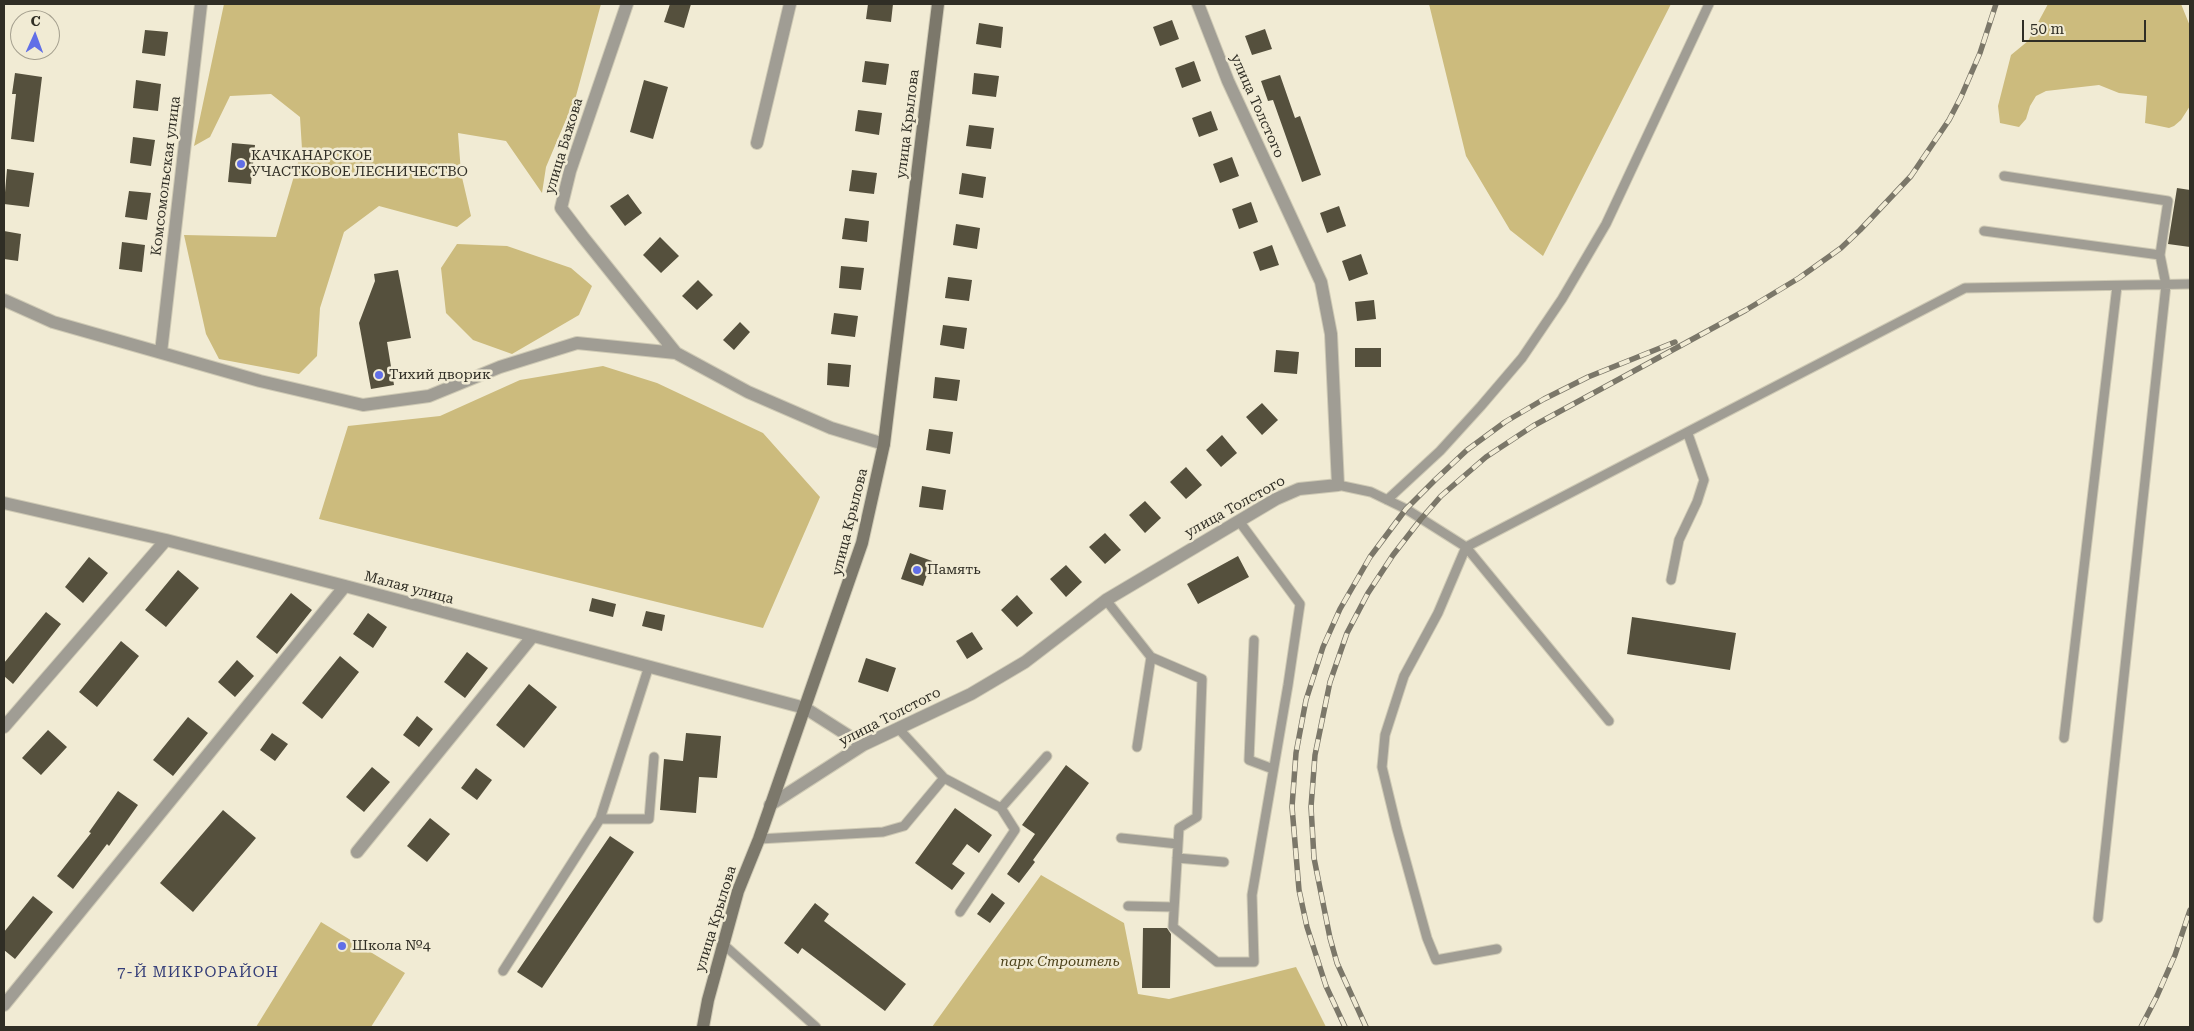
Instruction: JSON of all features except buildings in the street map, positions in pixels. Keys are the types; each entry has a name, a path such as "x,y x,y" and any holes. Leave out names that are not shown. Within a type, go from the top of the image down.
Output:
{"main road":[{"name":"улица Крылова","path":"703,1027 738,891 759,839 862,543 884,444 938,4"}],"street":[{"name":"Комсомольская улица","path":"161,352 202,4"},
{"name":"улица Бажова","path":"628,4 570,171 562,208 676,353"},
{"path":"756,143 790,4"},
{"name":"улица Толстого","path":"770,805 863,745 971,694 1025,662 1106,600 1276,498 1299,489 1338,485 1331,334 1321,282 1228,81 1198,4"},
{"path":"4,300 52,322 260,381 363,405 429,396 500,367 577,344 676,353 748,392 831,428 884,444"},
{"name":"Малая улица","path":"4,503 166,540 805,708 863,745"},
{"path":"4,727 166,540"},
{"path":"4,1005 345,586"},
{"path":"358,852 532,637"}],"lane":[{"path":"1387,500 1440,451 1481,406 1522,358 1562,299 1606,224 1709,4"},
{"path":"2004,176 2168,201 2160,255 2166,285 2098,918"},
{"path":"1984,231 2160,255"},
{"path":"1497,949 1436,960 1419,911 1382,767 1385,735 1404,676 1438,612 1466,547 1688,434 1965,288 2190,284"},
{"path":"2064,738 2117,286"},
{"path":"1671,580 1679,540 1704,480 1688,434"},
{"path":"1338,485 1370,492 1406,509 1466,547 1609,721"},
{"path":"1106,600 1152,657 1202,679 1197,817 1179,828 1173,927 1217,962 1254,962 1252,895 1300,604 1239,521"},
{"path":"1254,640 1250,760 1273,769"},
{"path":"1137,746 1152,657"},
{"path":"503,971 600,819 650,666"},
{"path":"898,728 944,778 1001,808 1015,830 960,912"},
{"path":"1001,808 1047,756"},
{"path":"600,819 649,818 654,757"},
{"path":"759,839 883,832 904,826 944,778"},
{"path":"1121,838 1178,844"},
{"path":"1177,858 1224,862"},
{"path":"1128,906 1174,907"},
{"path":"723,944 816,1027"}],"green space":[{"path":"224,4 601,4 576,96 546,167 542,193 506,141 458,133 461,173 471,216 457,227 379,206 344,232 320,308 317,356 299,374 219,359 206,334 184,235 276,237 302,149 300,117 271,94 230,96 210,137 194,146"},
{"path":"1429,4 1671,4 1543,256 1510,230 1466,156"},
{"path":"2048,4 2181,4 2190,26 2190,106 2181,120 2169,128 2145,123 2147,96 2119,93 2099,85 2046,91 2036,96 2030,106 2026,119 2019,127 2000,123 1998,106 2011,55 2028,41"},
{"path":"457,244 507,246 571,268 592,286 579,315 512,354 473,340 446,313 441,268"},
{"path":"603,366 657,383 763,433 820,497 763,628 319,519 348,426 440,416 520,380"},
{"name":"парк Строитель","path":"1041,875 1124,923 1138,994 1169,999 1296,967 1326,1027 932,1027"},
{"path":"321,922 405,973 371,1027 256,1027"}],"railway":[{"path":"1366,1027 1337,963 1330,938 1314,858 1311,807 1315,755 1330,682 1347,633 1368,593 1393,555 1421,519 1441,496 1486,457 1533,426 1746,310 1799,278 1841,248 1911,176 1949,120 1980,53 1996,4"},
{"path":"1345,1027 1326,986 1307,927 1299,890 1292,807 1296,753 1306,700 1323,647 1340,609 1370,557 1406,509 1467,450 1505,422 1544,399 1588,377 1675,342"},
{"path":"2141,1027 2175,955 2190,910"}],"place":[{"name":"КАЧКАНАРСКОЕ УЧАСТКОВОЕ ЛЕСНИЧЕСТВО","path":"241,164"},
{"name":"Тихий дворик","path":"379,375"},
{"name":"Память","path":"917,570"},
{"name":"Школа №4","path":"342,946"}],"district":[{"name":"7-Й МИКРОРАЙОН","path":"198,973"}]}
